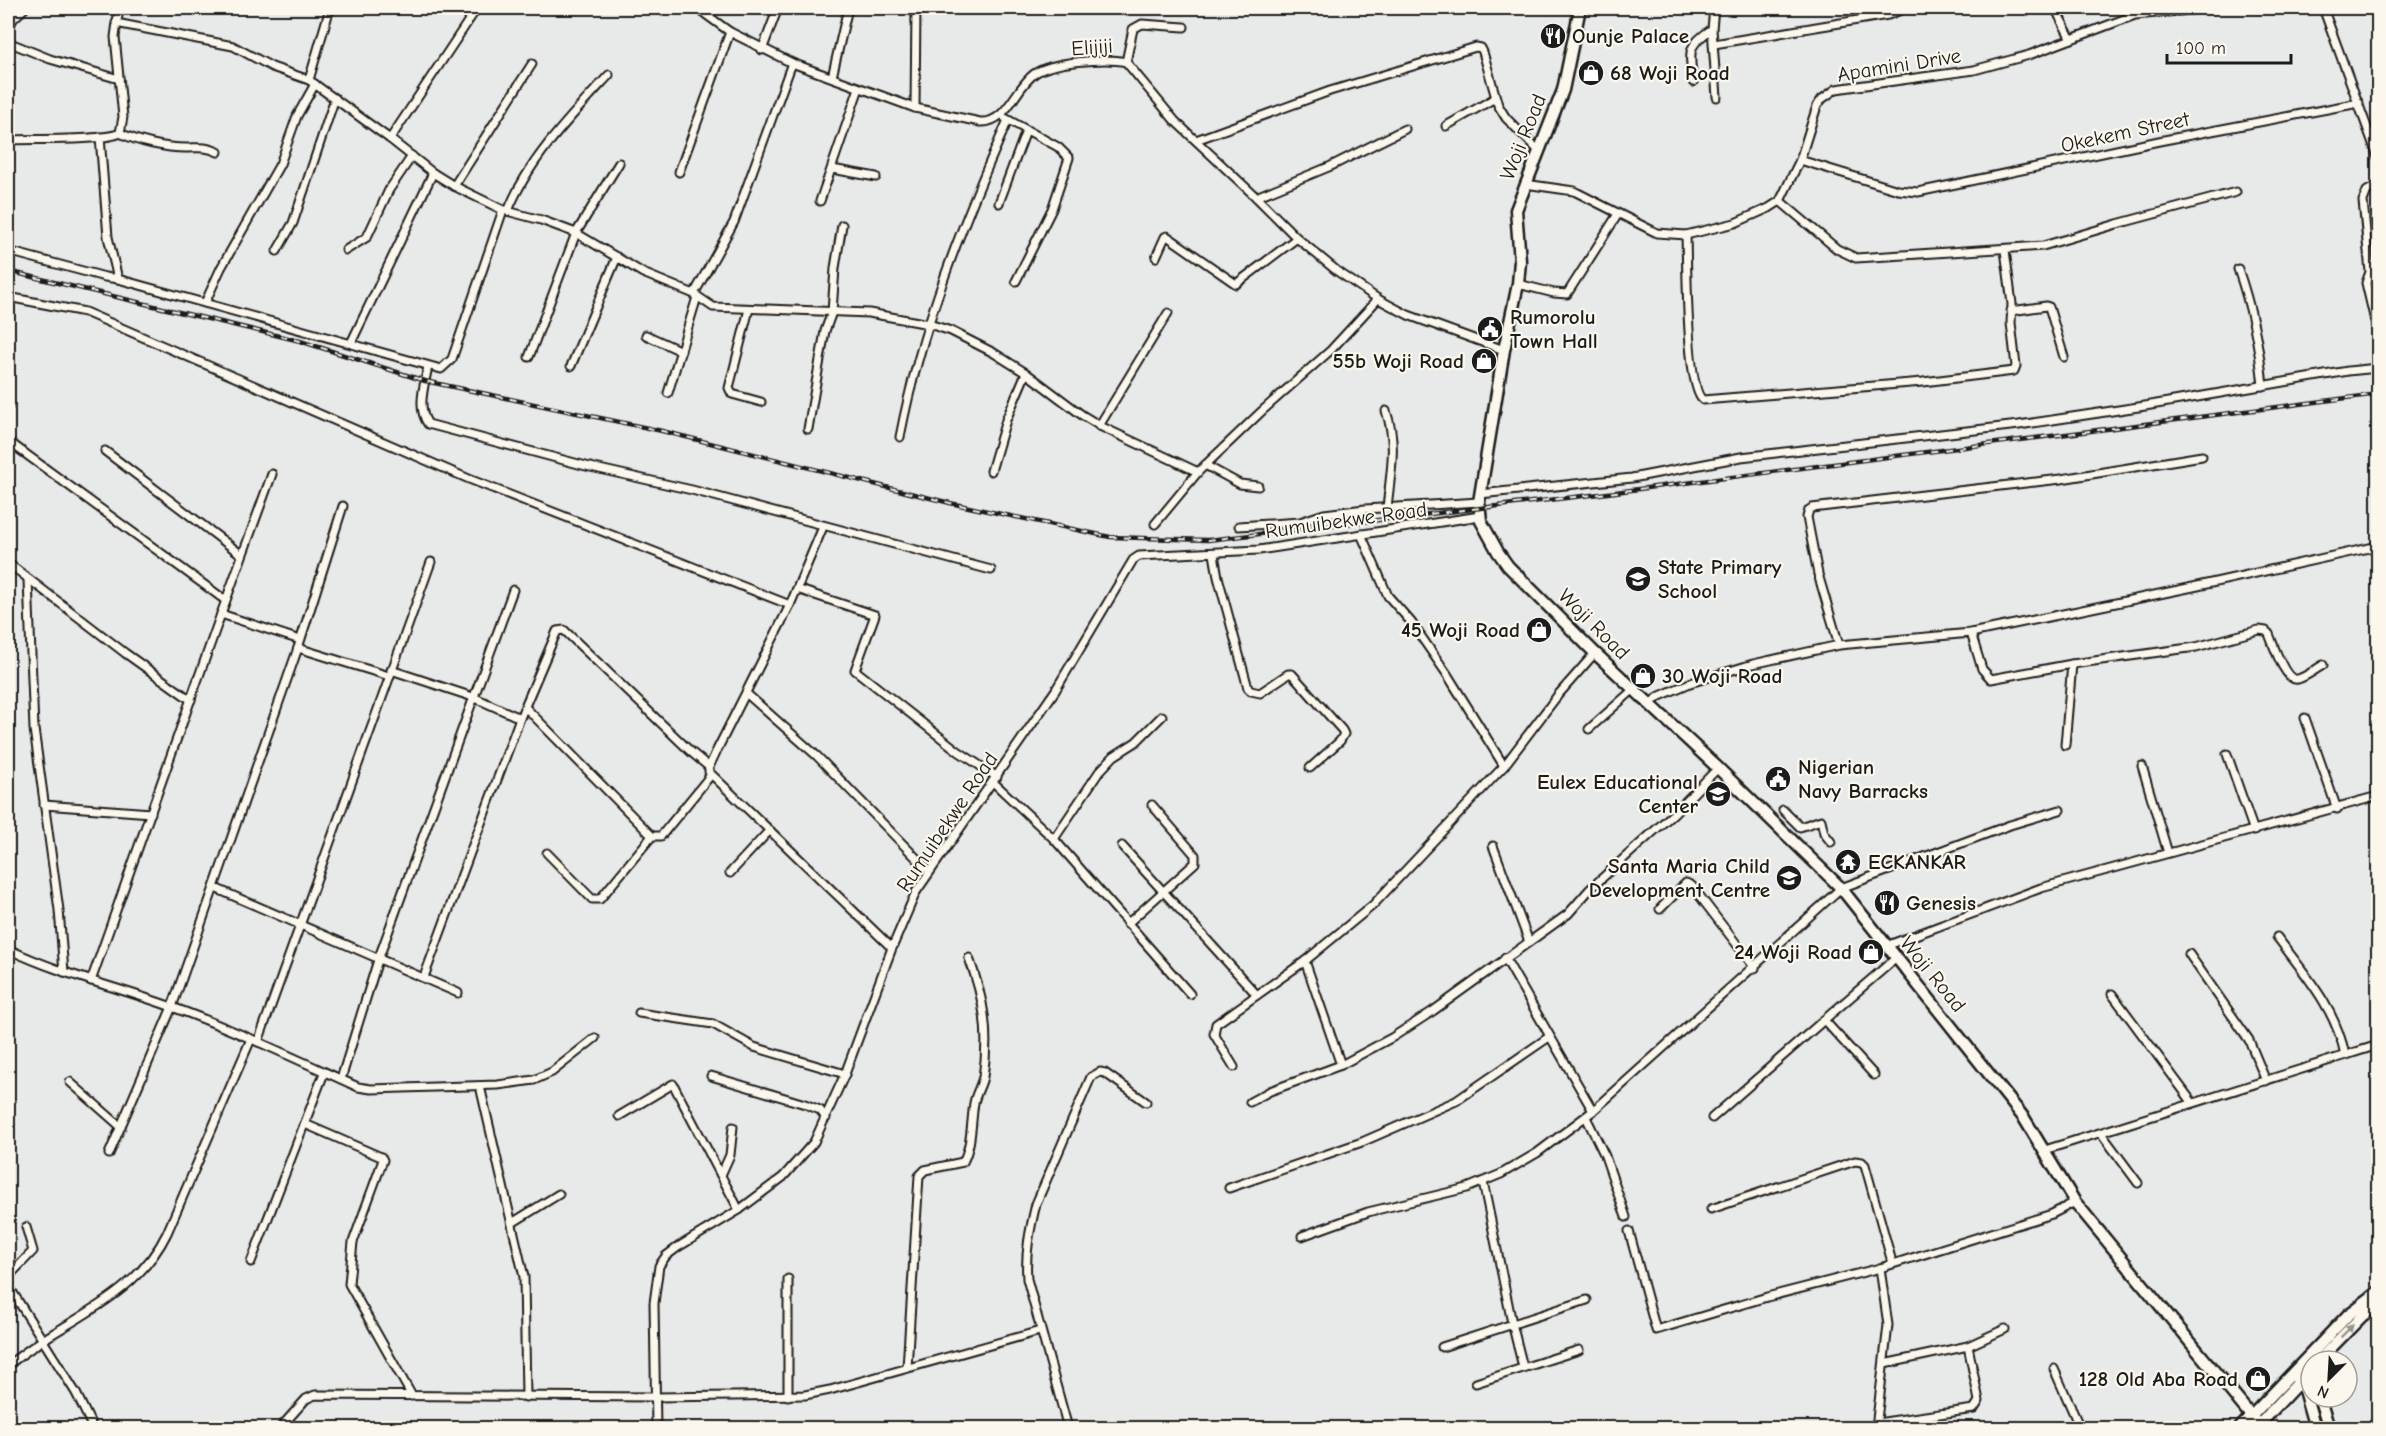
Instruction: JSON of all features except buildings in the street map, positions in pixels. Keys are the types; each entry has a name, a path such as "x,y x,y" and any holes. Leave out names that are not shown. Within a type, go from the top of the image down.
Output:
{"main road":[{"name":"Woji Road","path":"1580,8 1563,90 1516,210 1520,261 1518,284 1504,350 1480,498 1480,516 1488,536 1503,560 1595,653 1718,768 1841,888 2024,1118 2075,1202 2258,1427"},
{"path":"2322,1349 2348,1316 2379,1292"},
{"path":"2330,1349 2354,1324 2379,1304"},
{"path":"2240,1428 2251,1416 2299,1377"},
{"path":"2258,1427 2299,1379"},
{"path":"2310,1409 2315,1428"},
{"path":"2323,1409 2329,1428"}],"street":[{"path":"8,28 14,18 25,8"},
{"path":"119,8 115,49 123,117 120,134"},
{"path":"205,303 221,268 280,164 312,82 330,8"},
{"path":"390,139 477,8"},
{"path":"697,8 730,32 792,63 915,108 980,122 992,121 1000,116 1058,147 1069,159 1052,208 1016,281"},
{"path":"762,50 778,8"},
{"path":"832,77 848,8"},
{"path":"915,108 916,8"},
{"path":"1714,8 1712,29 1717,97"},
{"path":"1714,44 1896,14 1906,8"},
{"path":"2055,8 2071,39"},
{"name":"Apamini Drive","path":"1780,201 1800,160 1817,106 1822,99 1836,89 1974,70 2029,55 2135,15 2213,8"},
{"path":"2323,8 2379,157"},
{"path":"116,23 233,46 272,67 312,82 433,173 454,186 505,210 576,233 643,273 695,295 718,308 869,313 929,324 967,338 1026,373 1100,426 1198,472"},
{"path":"1126,62 1132,29 1136,26 1142,24 1184,27"},
{"path":"1693,82 1690,54 1692,46 1696,40 1712,29"},
{"path":"679,172 730,32"},
{"path":"8,42 50,59 119,79"},
{"path":"1196,140 1330,92 1476,47 1481,48 1483,52 1495,98 1506,118 1540,152"},
{"name":"Elijiji","path":"1000,116 1028,78 1038,71 1097,59 1126,62 1162,107 1297,238 1337,271 1378,299 1430,324 1504,350"},
{"path":"668,393 695,295 734,222 792,63"},
{"path":"454,186 532,64"},
{"path":"8,251 118,279 441,369 452,359 505,210 530,170 556,135 609,75"},
{"path":"820,201 860,88"},
{"path":"277,251 293,223 335,98"},
{"path":"1446,126 1495,98"},
{"name":"Okekem Street","path":"1800,160 1898,190 1918,192 2159,141 2359,103"},
{"path":"900,437 929,324 984,174 1008,120"},
{"path":"1256,197 1331,165 1406,129"},
{"path":"999,203 1026,131"},
{"path":"10,140 100,138 120,134 169,146 187,148 203,146 218,152"},
{"path":"100,138 108,237 118,279"},
{"path":"346,250 367,237 389,190 412,156"},
{"path":"529,357 576,233 619,162"},
{"path":"832,169 876,177"},
{"path":"351,343 433,173"},
{"path":"1525,184 1574,191 1657,233 1686,235 1735,223 1780,201 1837,249 1856,258 2005,250 2051,244 2236,192"},
{"path":"2379,185 2367,191 2364,201 2370,272 2366,283 2379,334"},
{"path":"1518,284 1567,294 1618,214"},
{"path":"808,429 825,331 832,312 835,267 842,225"},
{"path":"1686,235 1690,344 1695,389 1698,397 1703,400 2014,371 2016,366 2011,323 2012,304 2005,250"},
{"path":"1156,257 1167,236 1236,284 1297,238"},
{"path":"571,366 617,258"},
{"path":"2238,269 2258,338 2263,386"},
{"path":"8,297 85,312 469,479 790,605"},
{"path":"1155,524 1198,472 1331,350 1378,299"},
{"path":"2011,311 2049,307 2064,357"},
{"path":"749,309 729,388 732,393 761,402"},
{"path":"1100,426 1168,313"},
{"path":"646,335 681,351"},
{"path":"428,366 422,402 423,417 428,424 586,466 692,490 823,527 991,570"},
{"path":"1239,525 1300,522 1324,514 1480,498 1632,478 1741,457 2019,425 2379,368"},
{"path":"991,471 1006,420 1026,373"},
{"path":"1386,411 1394,447 1387,508"},
{"path":"8,441 225,600"},
{"path":"105,451 242,555"},
{"path":"1839,645 1818,574 1807,517 1812,508 2061,479 2202,456"},
{"path":"1205,465 1240,484 1258,486"},
{"path":"91,981 225,600 272,474"},
{"path":"109,1154 172,1007 215,888 299,644 343,506"},
{"name":"Rumuibekwe Road","path":"656,1428 654,1303 659,1266 666,1256 678,1247 739,1210 794,1167 814,1142 845,1074 891,948 916,891 1055,691 1133,560 1139,556 1214,554 1299,545 1480,516"},
{"path":"823,527 790,605 709,767 710,776 891,948"},
{"path":"1361,534 1388,596 1411,622 1447,674 1503,766"},
{"path":"1649,704 1660,696 1690,683 1753,664 1839,645 1971,633 2379,546"},
{"path":"1214,554 1248,688 1260,693 1288,674 1292,674 1344,734 1340,741 1310,768"},
{"path":"8,1365 42,1340 107,1302 155,1257 254,1040 301,926 431,562"},
{"path":"8,563 191,700"},
{"path":"28,580 34,729 59,910 64,972"},
{"path":"797,589 875,615 855,670 995,780 1054,839 1190,994"},
{"path":"341,1079 378,960 513,590"},
{"path":"221,614 299,644 473,697 520,718"},
{"path":"424,977 520,718 557,631 564,630 709,767"},
{"path":"1971,633 1982,669 1991,679 2072,664 2196,647 2259,630 2269,634 2286,672 2293,679 2298,679 2323,665"},
{"path":"1234,1067 1214,1034 1216,1024 1305,961 1373,905 1503,766 1558,695 1595,653"},
{"path":"2065,745 2072,664"},
{"path":"1589,729 1634,689"},
{"path":"747,694 817,756 929,871"},
{"path":"525,708 652,836 661,836 710,776"},
{"path":"1054,839 1099,772 1114,756 1136,742 1162,716"},
{"path":"2305,718 2337,809"},
{"path":"2227,754 2254,831"},
{"path":"2142,766 2168,853"},
{"path":"1250,1102 1270,1091 1341,1065 1393,1037 1569,914 1590,889 1673,814 1718,768"},
{"path":"1886,946 2041,888 2379,796"},
{"path":"44,805 151,813"},
{"path":"1127,924 1165,892 1195,863 1196,859 1152,805"},
{"path":"1783,810 1800,826 1821,819 1824,833 1831,842"},
{"path":"1302,1236 1368,1212 1483,1182 1537,1153 1593,1111 1755,968 1841,888 2010,825 2060,810"},
{"path":"730,873 769,831"},
{"path":"547,852 592,899 597,900 652,836"},
{"path":"1122,846 1257,995"},
{"path":"1493,846 1529,942"},
{"path":"1660,909 1686,884 1692,886 1755,968"},
{"path":"215,888 458,993"},
{"path":"2277,937 2328,1008 2340,1032 2345,1055"},
{"path":"8,949 64,972 172,1007 254,1040 358,1087 381,1090 512,1084 543,1077 595,1038"},
{"path":"2188,954 2248,1040 2266,1081"},
{"path":"907,1368 919,1176 925,1170 963,1162 969,1146 976,1094 983,1072 985,1009 969,958"},
{"path":"1505,958 1593,1111"},
{"path":"1712,1118 1896,958"},
{"path":"1305,961 1341,1065"},
{"path":"2112,994 2192,1102"},
{"path":"639,1013 713,1024 754,1047 845,1074"},
{"path":"1824,1020 1874,1075"},
{"path":"1229,1188 1352,1146 1456,1101 1550,1037"},
{"path":"2045,1150 2379,1045"},
{"path":"250,1262 324,1072"},
{"path":"1059,1428 1067,1427 1027,1279 1026,1253 1031,1222 1036,1204 1091,1077 1100,1072 1105,1074 1146,1102"},
{"path":"711,1076 805,1104 820,1110 826,1118"},
{"path":"70,1082 121,1127"},
{"path":"619,1116 673,1084 739,1210"},
{"path":"480,1086 525,1289 526,1396"},
{"path":"1586,1116 1605,1156 1626,1217"},
{"path":"305,1124 381,1157 383,1160 353,1242 349,1284 412,1396"},
{"path":"721,1176 730,1155 733,1127"},
{"path":"2101,1133 2138,1183"},
{"path":"1711,1209 1855,1161 1862,1162 1892,1262"},
{"path":"1483,1182 1523,1367"},
{"path":"512,1223 559,1194"},
{"path":"1629,1231 1656,1330 1767,1296 1880,1268 1892,1262 2052,1214 2075,1202"},
{"path":"8,1277 33,1251 26,1227"},
{"path":"1880,1268 1888,1314 1876,1426 1974,1408 1979,1401 1968,1346"},
{"path":"788,1279 788,1396"},
{"path":"8,1285 76,1392 93,1428"},
{"path":"1442,1347 1587,1300"},
{"path":"1884,1364 1968,1346 2005,1329"},
{"path":"281,1428 311,1396 805,1395 830,1390 1040,1330"},
{"path":"1476,1383 1579,1350"},
{"path":"2054,1369 2078,1428"}],"railway":[{"path":"8,271 300,341 425,381 662,431 950,503 1110,537 1208,540 1600,494 2378,394"}],"place":[{"name":"Ounje Palace","path":"1553,36"},
{"name":"68 Woji Road","path":"1591,73"},
{"name":"Rumorolu Town Hall","path":"1490,329"},
{"name":"55b Woji Road","path":"1484,361"},
{"name":"State Primary School","path":"1638,579"},
{"name":"45 Woji Road","path":"1539,630"},
{"name":"30 Woji Road","path":"1643,676"},
{"name":"Nigerian Navy Barracks","path":"1778,779"},
{"name":"Eulex Educational Center","path":"1718,794"},
{"name":"ECKANKAR","path":"1848,862"},
{"name":"Santa Maria Child Development Centre","path":"1789,878"},
{"name":"Genesis","path":"1887,903"},
{"name":"24 Woji Road","path":"1871,952"},
{"name":"128 Old Aba Road","path":"2258,1379"}]}
